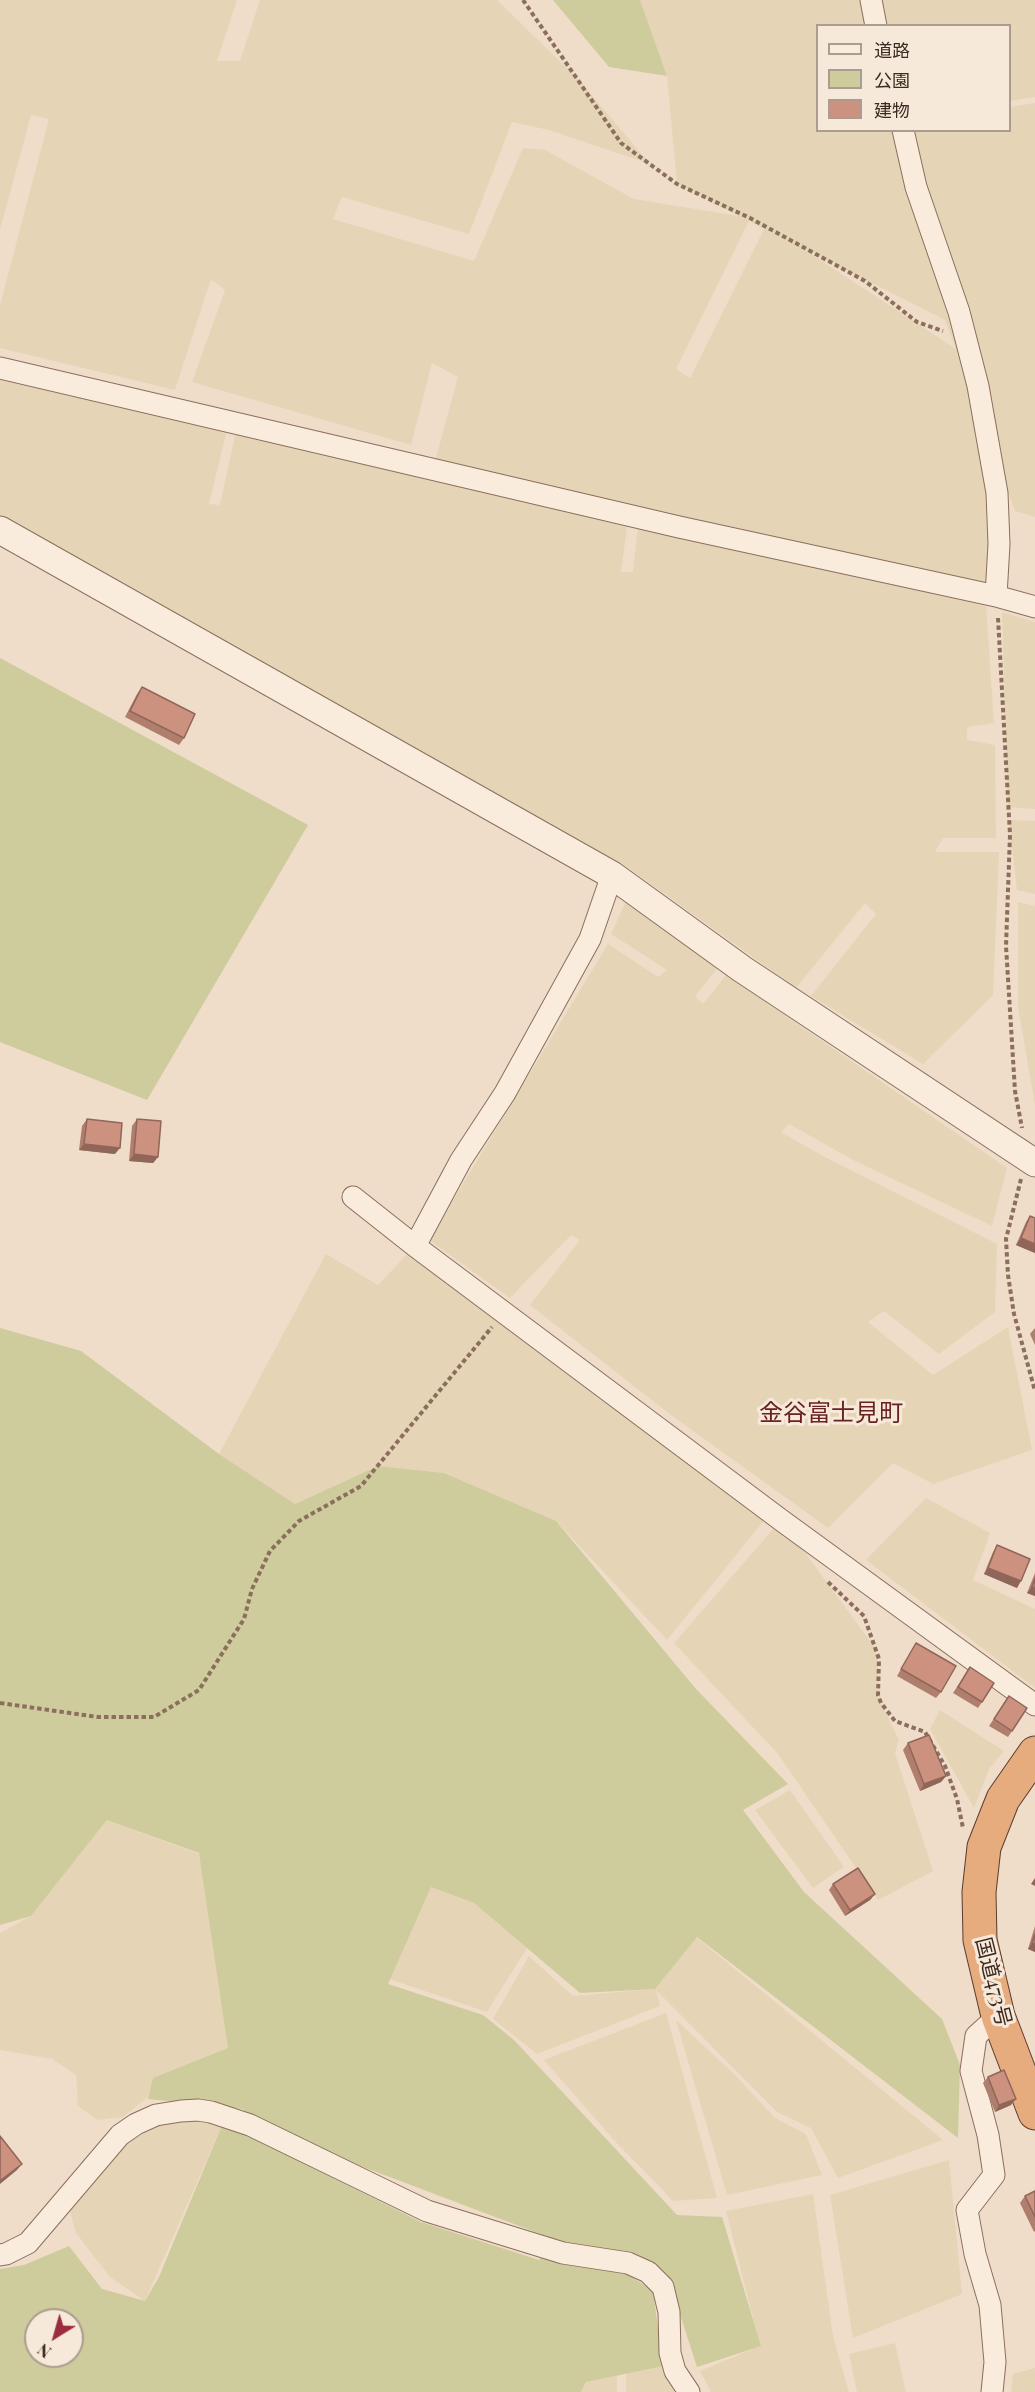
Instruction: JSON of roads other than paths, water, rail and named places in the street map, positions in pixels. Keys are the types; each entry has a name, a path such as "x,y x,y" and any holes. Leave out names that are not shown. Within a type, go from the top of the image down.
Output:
{"highway":[{"name":"国道473号","path":"1035,1752 1003,1799 984,1847 979,1892 980,1940 998,2016 1035,2113"}],"street":[{"path":"870,0 876,24"},
{"path":"903,132 916,187 959,312 978,386 997,493 999,544 996,596"},
{"path":"0,368 668,524 996,596 1035,607"},
{"path":"0,530 612,875 742,969 1031,1160"},
{"path":"415,1246 461,1160 505,1093 590,939 612,875"},
{"path":"352,1197 926,1628 1035,1705"},
{"path":"992,2392 995,2362 990,2305 975,2254 967,2210 994,2175 988,2135 971,2071 976,2037 998,2016"},
{"path":"0,2255 28,2243 120,2135 136,2124 156,2115 181,2111 211,2112 267,2133 427,2211 563,2253 628,2264 648,2272 663,2287 669,2312 670,2353 675,2371 689,2392"}],"district":[{"name":"金谷富士見町","path":"831,1414"}]}
